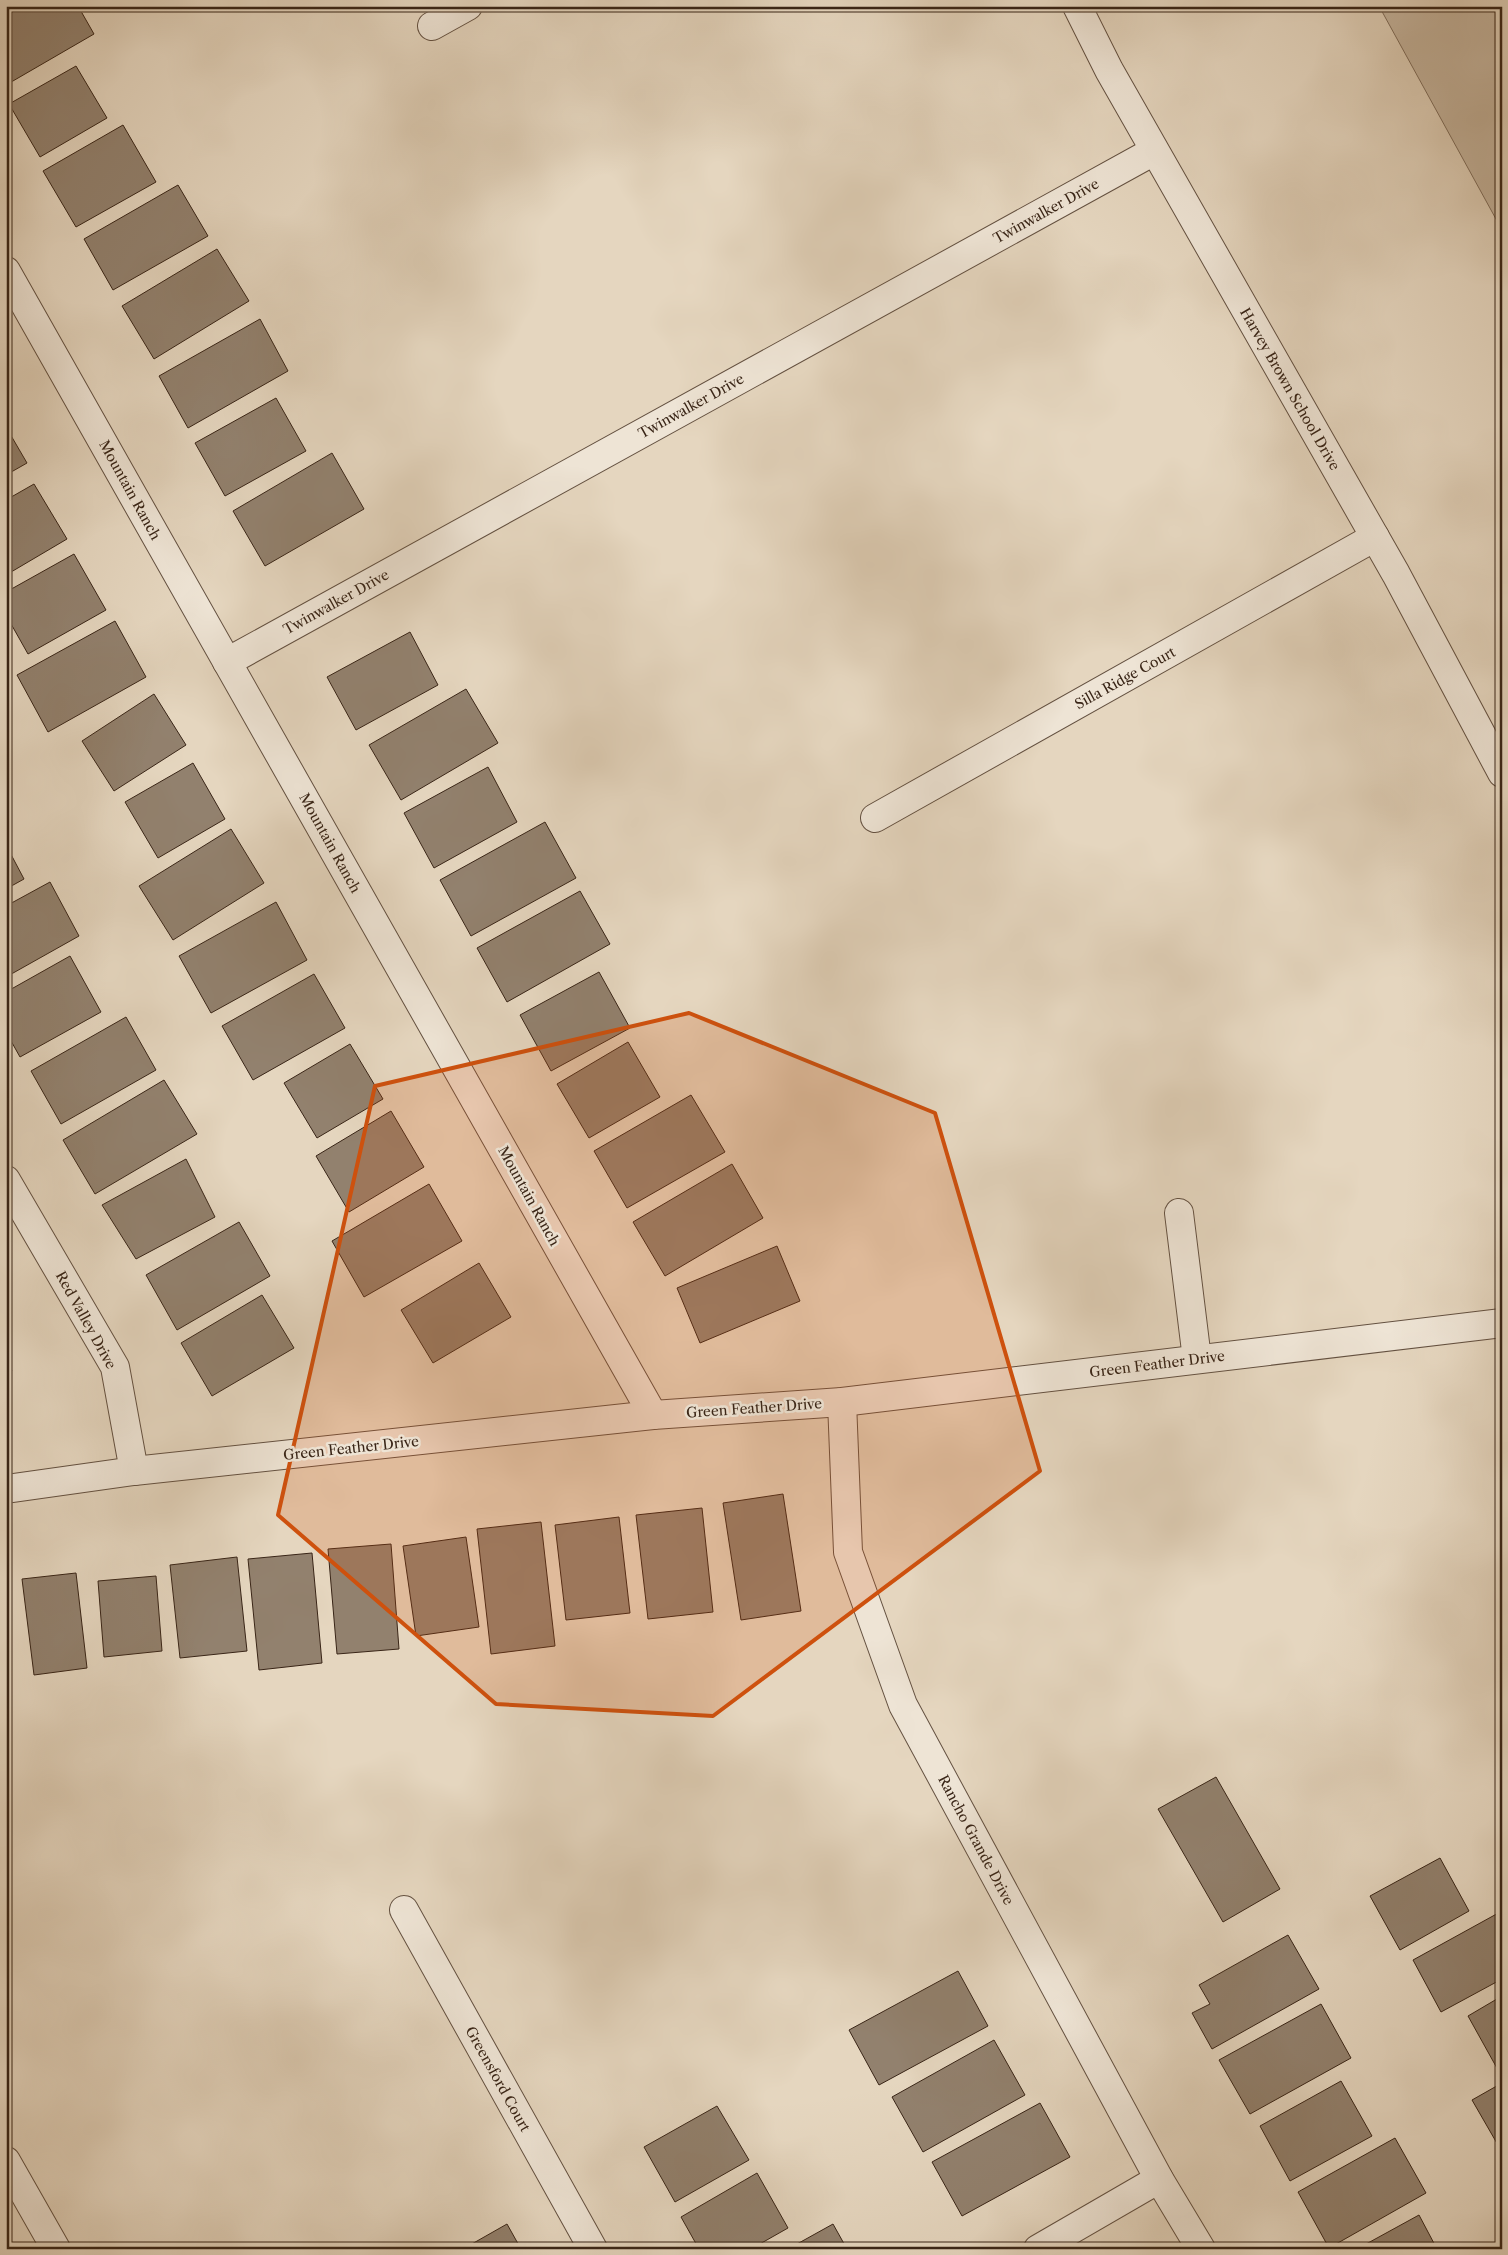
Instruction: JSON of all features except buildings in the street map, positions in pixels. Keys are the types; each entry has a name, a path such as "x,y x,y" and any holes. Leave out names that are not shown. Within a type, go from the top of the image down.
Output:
{"street":[{"path":"432,26 468,6"},
{"name":"Harvey Brown School Drive","path":"1077,6 1108,70 1375,537 1502,773"},
{"name":"Twinwalker Drive","path":"227,662 1154,151"},
{"name":"Mountain Ranch","path":"6,271 653,1415"},
{"name":"Silla Ridge Court","path":"875,818 1375,537"},
{"name":"Red Valley Drive","path":"6,1180 115,1367 134,1471"},
{"path":"1179,1213 1197,1359"},
{"name":"Green Feather Drive","path":"6,1489 134,1471 653,1415 842,1402 1502,1323"},
{"name":"Rancho Grande Drive","path":"842,1402 848,1552 903,1704 1159,2179 1201,2249"},
{"name":"Greensford Court","path":"404,1910 593,2249"},
{"path":"6,2161 56,2249"},
{"path":"1038,2249 1159,2179"}],"highlighted area":[{"path":"689,1013 935,1113 1040,1471 713,1716 496,1704 278,1515 375,1086"}],"shaded area":[{"path":"1379,6 1502,6 1502,230"}]}
